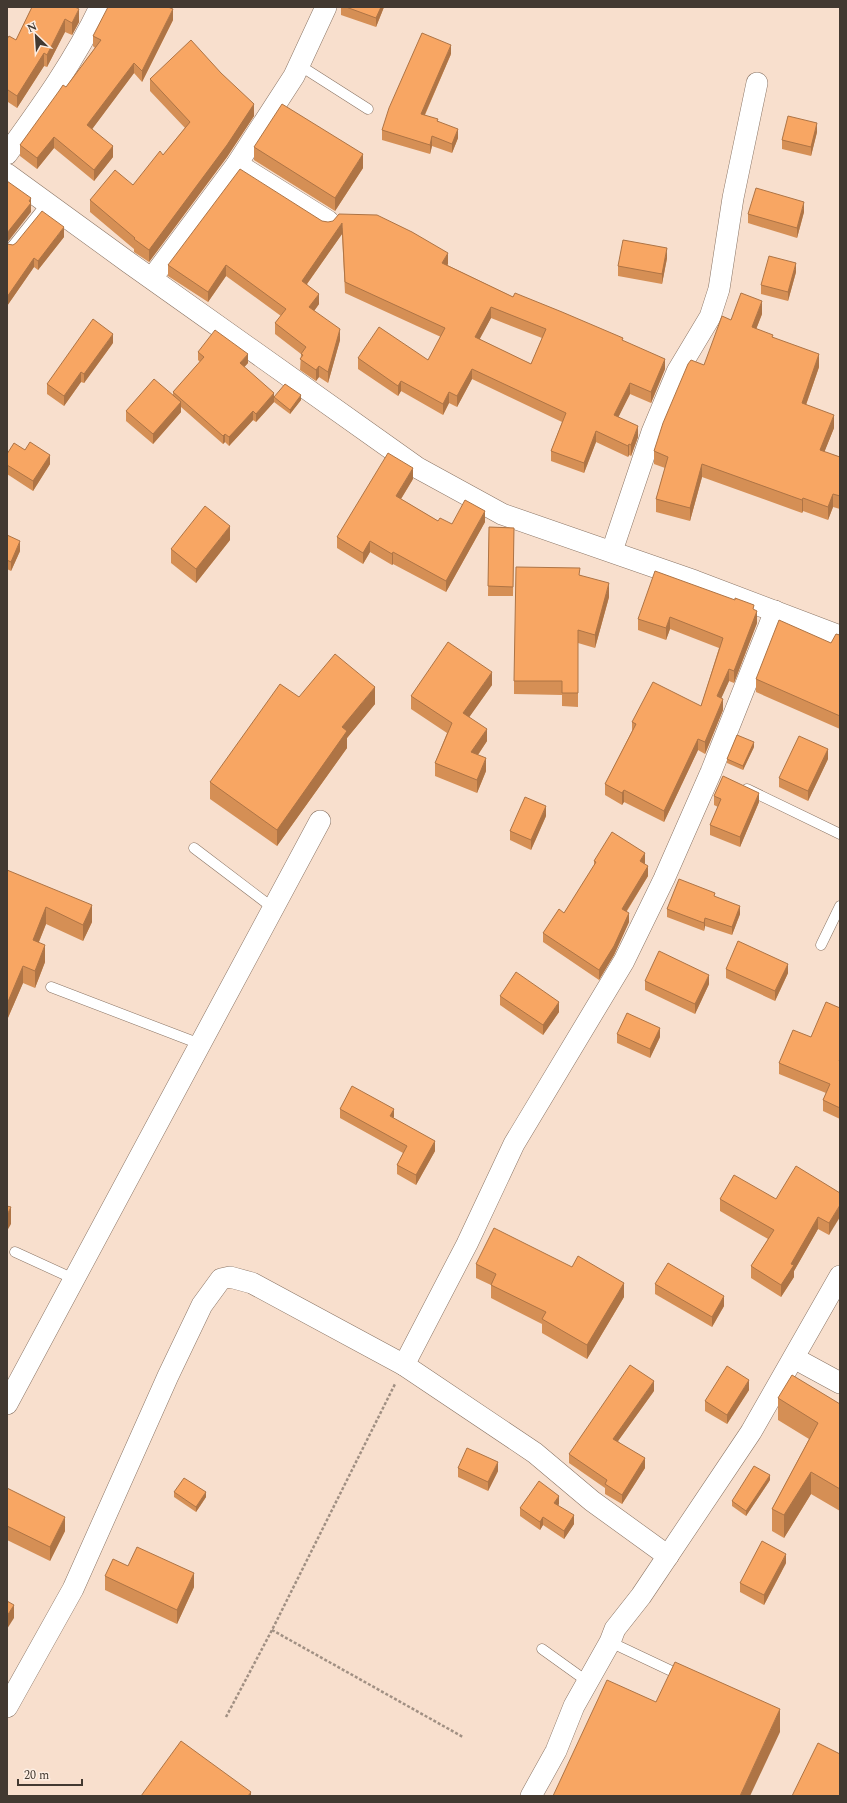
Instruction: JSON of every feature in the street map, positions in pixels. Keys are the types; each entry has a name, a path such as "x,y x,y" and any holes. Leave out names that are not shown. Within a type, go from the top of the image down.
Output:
{"street":[{"path":"7,154 47,98 71,60 100,7"},
{"path":"152,278 237,164 294,76 326,7"},
{"path":"612,551 652,432 677,372 710,317 717,296 733,198 757,82"},
{"path":"237,164 328,220"},
{"path":"7,174 418,468 458,491 502,514 612,551 840,636"},
{"path":"404,1365 467,1244 514,1144 624,961 715,774 775,612"},
{"path":"7,1404 320,821"},
{"path":"531,1796 556,1751 574,1706 610,1642 615,1629 641,1596 751,1432 840,1276"},
{"path":"7,1707 73,1589 168,1376 202,1305 221,1279 230,1277 252,1283 404,1365 535,1453 592,1502 668,1556"},
{"path":"794,1358 840,1383"}],"lane":[{"path":"299,65 368,109"},
{"path":"11,248 47,203"},
{"path":"740,786 840,834"},
{"path":"194,848 273,908"},
{"path":"821,945 840,906"},
{"path":"51,987 200,1044"},
{"path":"15,1252 74,1279"},
{"path":"610,1642 694,1682"},
{"path":"542,1649 588,1682"}],"path":[{"path":"226,1717 272,1630 404,1365"},
{"path":"272,1630 462,1737"}],"building":[{"path":"32,7 75,7 79,9 72,23 65,19 47,55 44,53 17,96 8,90 7,91 7,39 9,36 16,40"},
{"path":"108,7 168,7 173,9 142,71 134,63 87,125 113,146 94,170 54,137 37,158 20,145 63,85 66,87 101,40 93,36"},
{"path":"346,7 381,7 376,18"},
{"path":"422,33 451,45 421,114 438,119 437,121 458,129 452,144 432,136 430,145 382,130 389,108"},
{"path":"191,40 221,73 254,104 227,145 149,250 134,239 135,238 90,200 115,170 133,185 160,151 163,155 190,122 150,79"},
{"path":"282,104 363,154 335,198 254,147"},
{"path":"788,116 817,123 811,147 782,140"},
{"path":"240,169 322,221 333,221 339,214 377,215 412,232 448,253 442,263 513,297 515,293 562,312 623,338 622,340 665,359 651,392 630,383 614,415 638,426 631,445 629,444 628,446 596,431 584,463 551,451 566,413 472,369 457,396 449,392 443,404 401,381 398,386 358,358 379,327 428,360 445,328 345,282 342,223 302,281 319,294 309,307 340,329 328,372 319,366 316,370 300,359 303,355 301,354 306,347 275,323 286,309 226,265 208,292 168,265","holes":["491,307 546,329 531,364 475,337"]},
{"path":"7,181 31,198 29,201 31,203 7,233"},
{"path":"756,188 804,202 797,228 748,214"},
{"path":"42,211 64,227 38,261 34,258 7,297 7,244 13,245 16,243"},
{"path":"623,240 667,248 662,274 618,266"},
{"path":"769,256 796,263 788,292 761,285"},
{"path":"741,293 762,301 752,327 773,335 772,337 819,354 802,403 834,415 820,450 840,457 840,496 833,494 828,507 803,498 802,500 702,464 690,508 656,499 668,457 654,451 663,423 688,364 691,360 704,365 722,316 731,320"},
{"path":"93,319 113,334 84,374 81,372 64,396 47,384"},
{"path":"215,330 248,354 240,363 274,393 256,414 253,411 229,437 225,434 223,436 173,392 204,357 198,352"},
{"path":"154,379 181,402 153,434 126,411"},
{"path":"285,384 301,395 290,410 274,397"},
{"path":"30,442 50,455 33,481 7,465 7,454 14,443 25,450"},
{"path":"388,453 413,468 396,496 438,521 440,518 452,524 465,500 485,511 446,581 393,552 392,554 370,541 363,553 337,537"},
{"path":"205,506 230,526 196,569 171,549"},
{"path":"489,527 514,528 513,587 488,586"},
{"path":"7,535 20,541 11,562 7,560"},
{"path":"516,567 580,568 579,575 609,583 595,635 578,630 578,693 562,693 562,681 514,681"},
{"path":"655,571 735,600 735,598 754,605 753,609 757,611 734,671 729,669 717,696 723,699 705,742 698,739 664,811 624,790 622,793 605,784 636,724 632,722 653,682 701,706 723,638 670,617 666,628 638,619"},
{"path":"779,620 831,643 836,634 840,635 840,716 756,679"},
{"path":"448,642 492,672 463,713 487,729 471,752 486,758 477,780 435,763 452,723 411,696"},
{"path":"335,654 375,687 342,727 347,731 277,830 210,782 280,684 299,697"},
{"path":"737,735 754,742 743,766 727,759"},
{"path":"799,736 828,749 808,791 779,778"},
{"path":"723,776 759,793 740,837 710,825 721,799 714,796"},
{"path":"525,797 546,806 531,840 510,831"},
{"path":"612,832 645,853 640,861 648,866 622,909 629,913 614,946 599,970 543,933 559,909 564,913 596,862 594,861"},
{"path":"7,870 92,905 83,925 46,907 33,940 45,945 35,971 23,966 7,1004"},
{"path":"679,879 715,893 714,896 740,906 732,927 705,918 704,923 667,909"},
{"path":"738,941 788,964 775,991 726,969"},
{"path":"659,951 709,975 695,1004 645,981"},
{"path":"516,972 559,1002 543,1025 500,996"},
{"path":"826,1002 840,1008 840,1108 823,1100 830,1084 779,1063 793,1030 811,1037"},
{"path":"627,1013 660,1028 650,1049 617,1034"},
{"path":"352,1086 394,1109 390,1116 435,1141 416,1175 397,1165 407,1146 340,1109"},
{"path":"796,1166 840,1193 840,1205 829,1223 818,1217 791,1264 794,1265 781,1285 751,1266 774,1230 720,1199 734,1175 776,1199"},
{"path":"7,1206 11,1207 7,1215"},
{"path":"494,1228 572,1267 578,1256 624,1283 587,1345 542,1319 546,1312 491,1285 496,1274 476,1264"},
{"path":"668,1263 724,1296 712,1317 655,1284"},
{"path":"630,1365 654,1381 613,1439 645,1458 622,1495 605,1484 607,1480 569,1454"},
{"path":"727,1366 749,1380 727,1415 705,1401"},
{"path":"792,1375 840,1404 840,1489 811,1472 784,1515 772,1509 818,1423 778,1398"},
{"path":"467,1448 498,1462 488,1482 458,1468"},
{"path":"754,1466 770,1475 746,1511 732,1501"},
{"path":"184,1478 206,1492 196,1507 174,1492"},
{"path":"539,1481 559,1496 554,1503 574,1515 564,1531 543,1517 540,1522 520,1508"},
{"path":"7,1488 65,1517 50,1547 7,1526"},
{"path":"762,1541 786,1554 764,1595 740,1583"},
{"path":"137,1547 194,1573 177,1610 105,1576 113,1559 128,1566"},
{"path":"7,1601 14,1605 7,1616"},
{"path":"675,1662 780,1709 740,1796 553,1796 607,1680 656,1702"},
{"path":"181,1741 251,1792 248,1796 141,1796"},
{"path":"818,1743 840,1754 840,1796 792,1796"}]}
